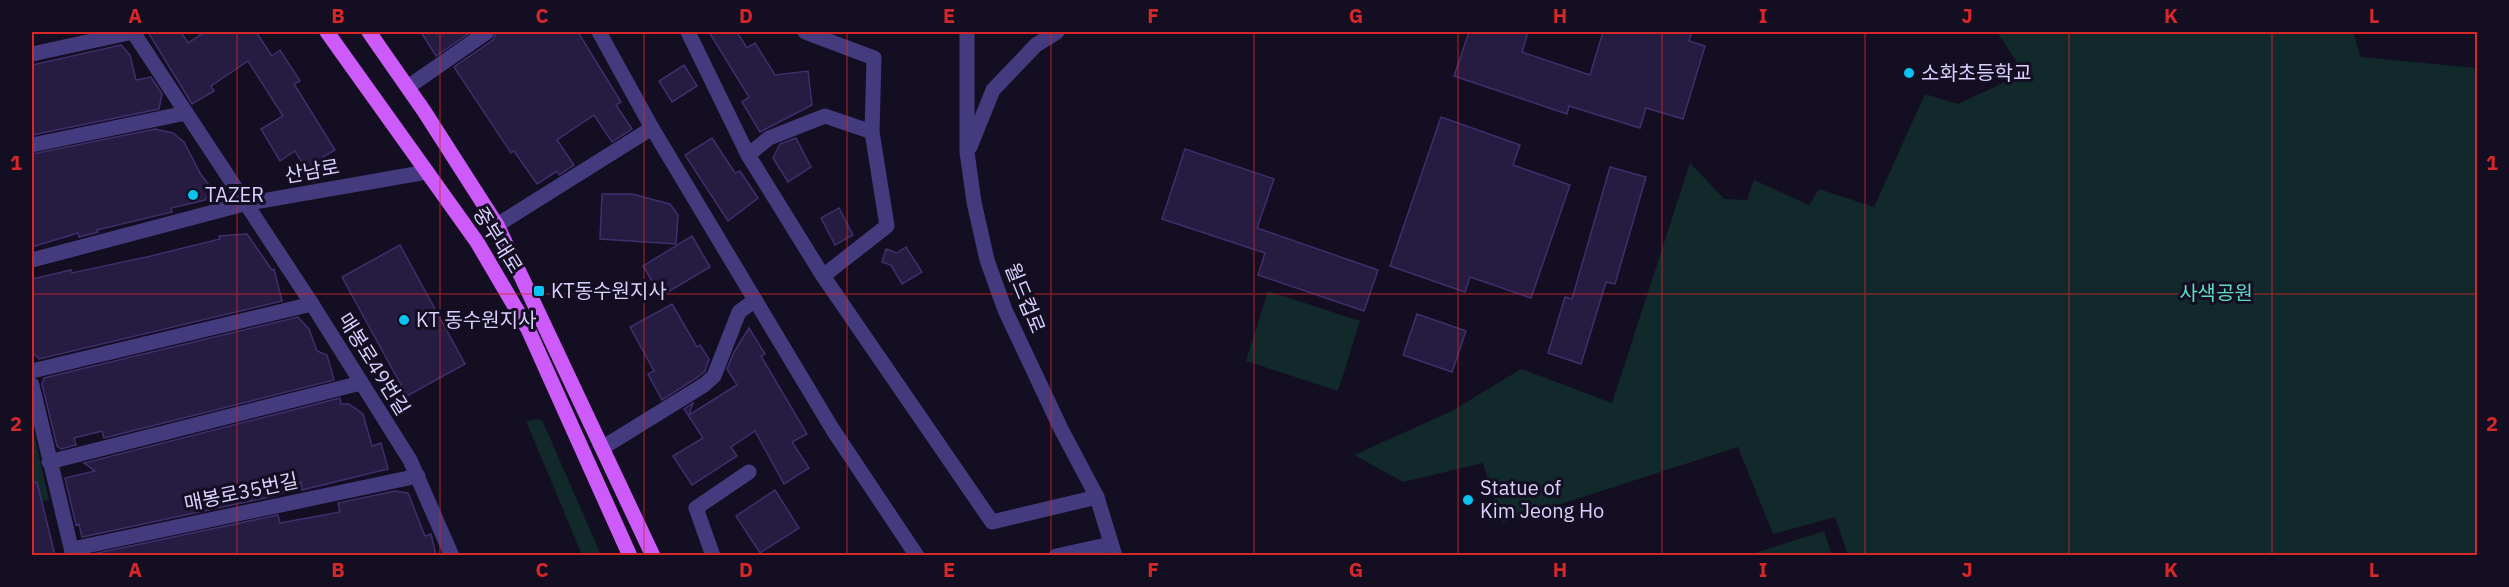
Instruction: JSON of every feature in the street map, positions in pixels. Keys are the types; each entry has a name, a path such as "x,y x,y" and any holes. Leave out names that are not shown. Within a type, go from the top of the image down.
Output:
{"main road":[{"name":"중부대로","path":"327,32 477,242 528,328 630,555"},
{"name":"중부대로","path":"369,32 408,87 497,225 653,555"}],"street":[{"path":"32,54 133,32"},
{"name":"매봉로49번길","path":"133,32 361,382 418,476 452,555"},
{"path":"408,87 487,32"},
{"path":"600,32 652,128 833,430 917,555"},
{"path":"688,32 748,155 824,276 992,522 1097,497"},
{"path":"805,32 874,58 872,132 887,226 824,276"},
{"path":"967,152 993,90 1036,45 1057,32"},
{"name":"월드컵로","path":"969,34 967,152 974,202 987,260 1005,310 1061,429 1097,497 1113,550"},
{"path":"32,145 186,113"},
{"path":"748,155 769,138 825,116 872,132"},
{"path":"497,225 652,128"},
{"name":"산남로","path":"32,260 244,204 427,172"},
{"path":"602,448 704,385 714,376 738,312 755,300"},
{"path":"32,371 312,304"},
{"path":"50,462 361,382"},
{"name":"매봉로35번길","path":"32,385 73,552 418,476"},
{"path":"713,555 696,508 749,472"},
{"path":"1056,555 1113,550"}],"green space":[{"name":"사색공원","path":"1997,32 2353,32 2361,57 2477,68 2477,555 1848,555 1835,517 1773,534 1738,447 1502,523 1483,463 1403,482 1354,455 1452,411 1521,369 1612,403 1690,163 1724,199 1747,200 1754,180 1809,205 1819,189 1874,207 1925,94 1958,104 2024,73"},
{"path":"1268,291 1360,321 1338,391 1246,361"},
{"path":"539,419 543,422 601,555 582,555 526,421"},
{"path":"32,425 49,500 32,504"},
{"path":"1824,531 1832,555 1749,555"}],"building":[{"path":"148,32 181,32 188,43 205,32 256,32 272,56 280,50 300,81 294,84 335,150 323,157 332,172 314,182 295,151 280,161 261,129 283,116 248,61 211,86 214,91 192,104"},
{"path":"421,32 471,32 436,56"},
{"path":"497,32 578,32 621,102 616,105 632,129 612,142 594,115 557,140 574,165 559,175 557,171 537,184 514,151 511,153 454,67 493,40"},
{"path":"709,32 737,32 747,48 755,43 775,75 808,71 812,105 760,132 742,102 749,97"},
{"path":"1469,32 1528,32 1522,52 1590,75 1603,32 1692,32 1689,41 1705,46 1683,119 1646,108 1640,128 1569,106 1567,114 1454,76"},
{"path":"121,45 130,55 136,80 151,77 162,94 159,109 32,135 32,65"},
{"path":"684,65 697,86 672,102 659,81"},
{"path":"1441,117 1520,145 1513,165 1570,185 1531,298 1470,277 1465,292 1390,266"},
{"path":"155,129 173,133 184,142 200,173 212,189 205,200 171,208 172,212 97,230 98,232 79,237 78,233 32,247 32,154"},
{"path":"712,138 735,173 740,171 758,198 728,221 685,155"},
{"path":"796,138 811,167 788,182 773,158 780,144"},
{"path":"1185,149 1274,179 1257,228 1378,270 1364,311 1258,275 1265,253 1162,219"},
{"path":"1610,167 1646,177 1615,284 1606,282 1581,364 1548,353 1565,297 1572,299"},
{"path":"602,194 632,194 670,204 678,215 676,244 600,239"},
{"path":"839,208 853,235 835,245 821,218"},
{"path":"247,234 272,270 274,269 282,301 39,359 32,352 32,279 151,256 220,239 219,236"},
{"path":"692,236 710,267 661,296 643,266"},
{"name":"KT 동수원지사","path":"400,245 465,364 407,396 342,277"},
{"path":"906,247 922,272 902,284 891,265 882,262 886,249 897,253"},
{"path":"672,304 697,347 700,345 709,359 705,371 662,400 648,374 654,371 630,327"},
{"path":"1417,314 1466,331 1452,372 1403,355"},
{"path":"298,317 309,329 317,351 327,355 334,380 104,438 102,431 74,438 76,445 61,449 57,446 42,384 44,378"},
{"path":"749,328 765,354 761,356 807,434 792,442 809,468 784,484 755,431 731,447 737,456 692,485 673,456 703,438 684,409 693,403 689,415 737,385 727,369 734,352"},
{"path":"340,398 341,404 349,404 363,414 372,446 381,443 388,469 302,490 301,482 279,495 82,537 79,524 76,525 65,478 95,471 84,463"},
{"path":"37,482 55,555 32,555 32,483"},
{"path":"775,490 799,528 760,553 736,516"},
{"path":"395,491 408,493 425,536 431,534 436,555 88,555 278,515 280,523 340,512 338,503"}],"place":[{"name":"소화초등학교","path":"1909,73"},
{"name":"TAZER","path":"193,195"},
{"name":"KT동수원지사","path":"539,291"},
{"name":"KT 동수원지사","path":"404,320"},
{"name":"Statue of Kim Jeong Ho","path":"1468,500"}]}
